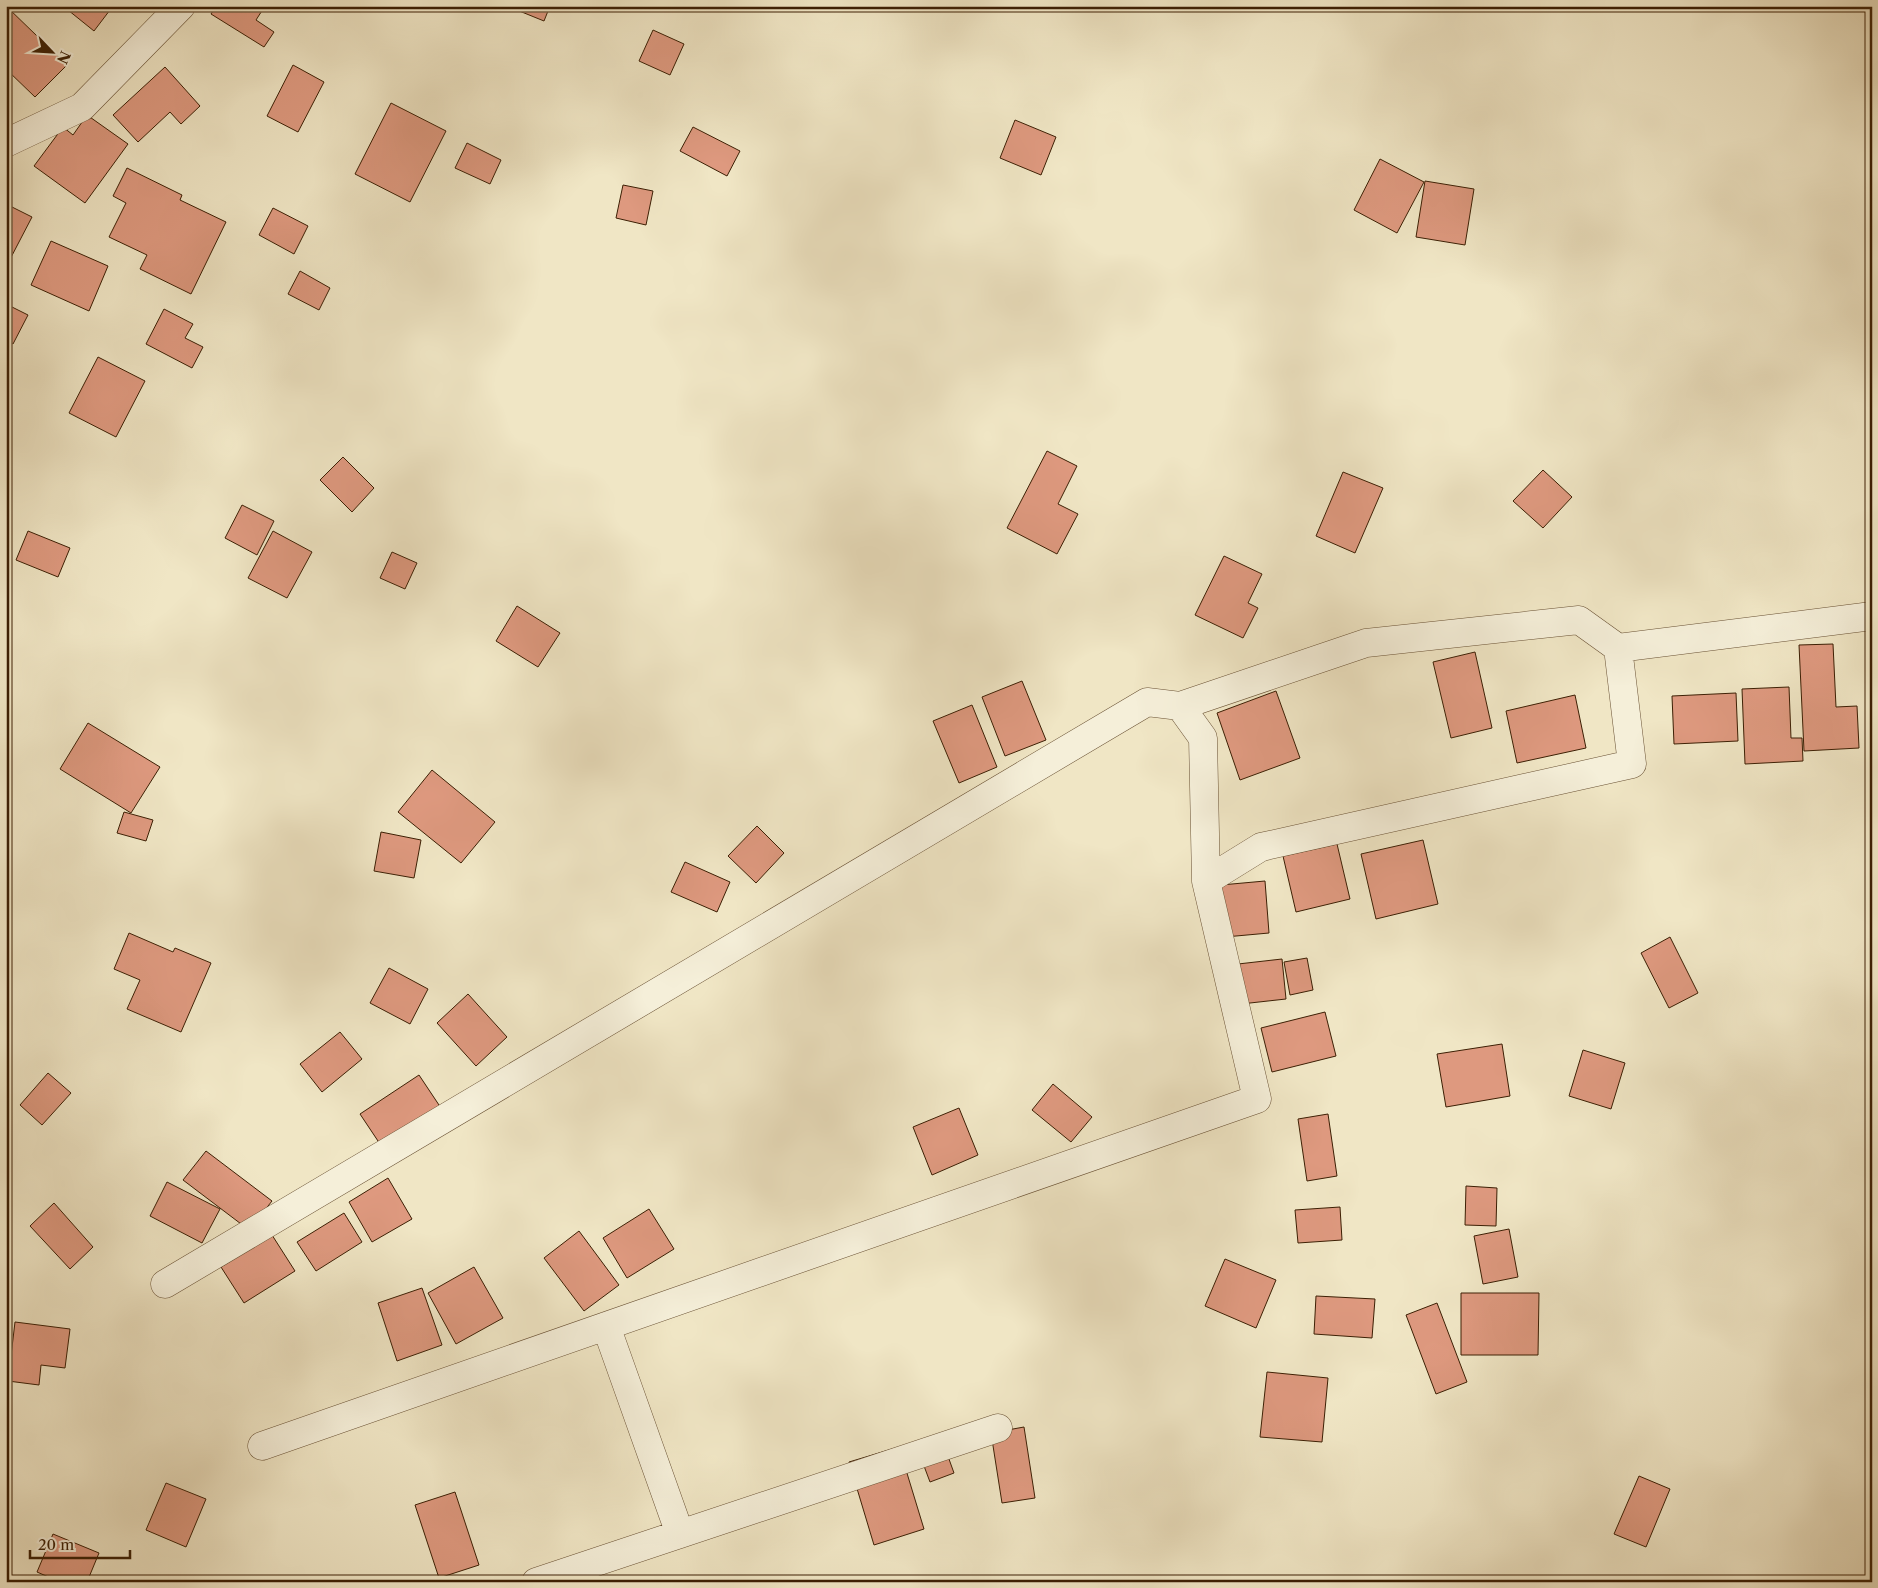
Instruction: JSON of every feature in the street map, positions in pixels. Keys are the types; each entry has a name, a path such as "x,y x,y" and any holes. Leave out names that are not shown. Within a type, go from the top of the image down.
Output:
{"street":[{"path":"6,143 82,107 181,6"},
{"path":"165,1284 1147,702 1180,706 1366,643 1579,620 1618,648 1872,616"},
{"path":"1206,881 1261,847 1632,764 1618,648"},
{"path":"262,1446 1257,1099 1206,881 1203,738 1180,706"},
{"path":"606,1326 680,1534"},
{"path":"536,1582 998,1428"}],"building":[{"path":"6,6 67,65 35,97 6,69"},
{"path":"63,6 113,6 94,31"},
{"path":"216,6 265,6 256,20 274,32 264,47 211,14"},
{"path":"507,6 550,6 544,21"},
{"path":"653,30 684,44 670,75 639,61"},
{"path":"293,65 324,82 298,132 267,116"},
{"path":"165,67 200,106 181,124 170,112 138,142 113,115"},
{"path":"391,103 446,131 410,202 355,174"},
{"path":"87,115 128,144 85,203 34,166 63,127 73,135"},
{"path":"1015,120 1056,137 1041,175 1000,158"},
{"path":"693,127 740,151 727,176 680,151"},
{"path":"467,143 501,160 490,184 455,168"},
{"path":"1380,159 1424,182 1397,233 1354,210"},
{"path":"127,168 182,195 180,200 226,222 191,294 140,269 147,255 109,237 126,203 113,196"},
{"path":"1425,181 1474,189 1465,245 1416,237"},
{"path":"623,185 653,191 646,225 616,218"},
{"path":"6,204 32,217 6,267"},
{"path":"273,208 308,226 294,254 259,235"},
{"path":"51,241 108,266 89,311 31,285"},
{"path":"300,271 330,288 319,310 288,294"},
{"path":"6,304 28,315 13,344 6,340"},
{"path":"164,309 193,324 185,338 203,347 192,368 146,344"},
{"path":"98,357 145,381 116,437 69,413"},
{"path":"1047,451 1077,466 1058,504 1078,514 1057,554 1007,528"},
{"path":"343,457 374,488 352,512 320,480"},
{"path":"1543,470 1572,497 1543,528 1513,501"},
{"path":"1343,472 1383,488 1355,553 1316,536"},
{"path":"242,505 274,521 257,555 225,538"},
{"path":"28,531 70,548 58,577 16,560"},
{"path":"273,531 312,552 287,598 248,578"},
{"path":"392,552 417,563 405,589 380,578"},
{"path":"1224,556 1262,574 1248,603 1258,608 1243,638 1195,615"},
{"path":"517,606 560,633 538,667 496,641"},
{"path":"1833,644 1836,707 1857,706 1859,748 1804,751 1799,645"},
{"path":"1475,652 1492,728 1451,738 1433,662"},
{"path":"1022,681 1046,740 1005,756 982,697"},
{"path":"1789,687 1791,738 1802,738 1803,761 1745,764 1742,689"},
{"path":"1276,691 1300,758 1240,780 1217,713"},
{"path":"1736,693 1738,741 1674,744 1672,696"},
{"path":"1575,695 1586,748 1517,763 1506,711"},
{"path":"972,705 997,767 959,783 933,721"},
{"path":"88,723 160,767 131,813 60,769"},
{"path":"432,770 495,822 461,863 398,812"},
{"path":"124,812 153,820 146,841 117,833"},
{"path":"757,826 784,853 756,883 728,856"},
{"path":"381,832 421,840 414,878 374,871"},
{"path":"1423,840 1438,904 1376,919 1361,854"},
{"path":"1337,844 1350,899 1296,912 1283,856"},
{"path":"685,862 730,882 717,912 671,892"},
{"path":"1265,881 1269,933 1225,937 1221,885"},
{"path":"129,933 173,952 175,948 211,963 181,1032 127,1009 140,980 114,969"},
{"path":"1670,937 1698,993 1669,1008 1641,953"},
{"path":"1307,958 1313,990 1290,995 1284,962"},
{"path":"1282,959 1286,999 1241,1004 1238,964"},
{"path":"389,968 428,989 410,1024 370,1003"},
{"path":"468,994 507,1037 476,1066 437,1023"},
{"path":"1325,1012 1336,1056 1272,1072 1261,1028"},
{"path":"340,1032 362,1059 322,1092 300,1064"},
{"path":"1502,1044 1510,1096 1446,1107 1437,1054"},
{"path":"1583,1050 1625,1063 1611,1109 1569,1096"},
{"path":"48,1073 71,1093 42,1125 20,1105"},
{"path":"419,1075 443,1111 384,1150 360,1114"},
{"path":"1053,1084 1092,1117 1071,1142 1032,1110"},
{"path":"959,1108 978,1155 932,1175 913,1127"},
{"path":"1328,1114 1337,1176 1307,1181 1298,1119"},
{"path":"206,1151 272,1201 249,1230 183,1180"},
{"path":"388,1178 412,1219 372,1242 349,1202"},
{"path":"167,1182 220,1209 202,1243 150,1216"},
{"path":"1466,1186 1497,1188 1496,1226 1465,1225"},
{"path":"54,1203 93,1247 70,1269 30,1226"},
{"path":"1340,1207 1342,1240 1298,1243 1295,1210"},
{"path":"649,1209 674,1249 627,1278 603,1238"},
{"path":"344,1213 362,1242 316,1271 297,1242"},
{"path":"1509,1229 1518,1277 1483,1284 1474,1236"},
{"path":"579,1231 619,1285 584,1311 544,1258"},
{"path":"272,1235 295,1271 244,1303 221,1267"},
{"path":"1225,1259 1276,1280 1256,1328 1205,1306"},
{"path":"474,1267 503,1318 456,1344 428,1293"},
{"path":"422,1288 442,1345 397,1361 378,1303"},
{"path":"1461,1293 1539,1293 1538,1355 1461,1355"},
{"path":"1316,1296 1375,1299 1372,1338 1314,1334"},
{"path":"1437,1303 1467,1382 1436,1394 1406,1315"},
{"path":"15,1322 70,1329 65,1368 41,1365 39,1385 8,1381"},
{"path":"1267,1372 1328,1378 1322,1442 1260,1437"},
{"path":"1024,1427 1035,1498 1002,1503 991,1433"},
{"path":"899,1447 924,1529 874,1545 849,1462"},
{"path":"945,1448 954,1473 930,1482 921,1458"},
{"path":"1639,1476 1670,1489 1646,1547 1614,1534"},
{"path":"166,1483 206,1499 186,1547 146,1530"},
{"path":"455,1492 479,1565 439,1578 415,1505"},
{"path":"53,1534 99,1553 87,1582 60,1582 37,1572"}]}
